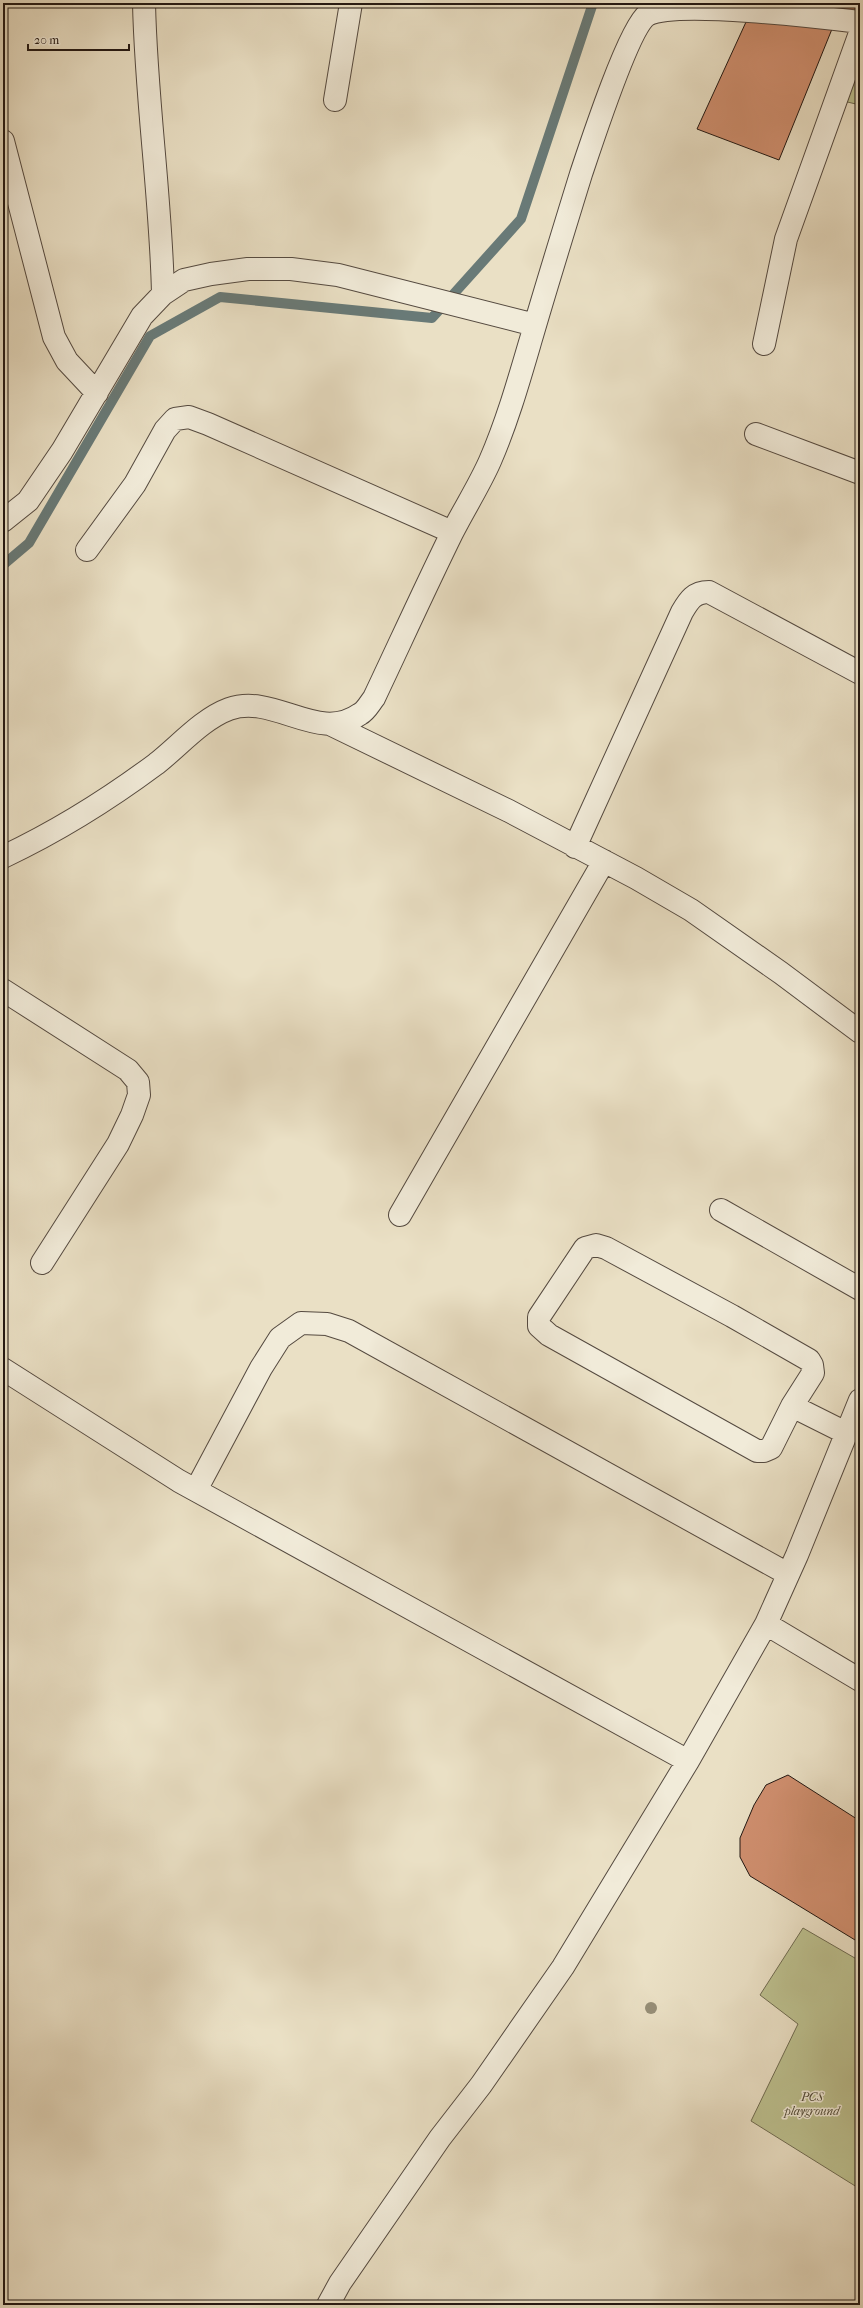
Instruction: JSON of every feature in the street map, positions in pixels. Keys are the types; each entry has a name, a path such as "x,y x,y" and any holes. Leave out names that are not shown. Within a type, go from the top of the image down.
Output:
{"street":[{"path":"144,3 150,117 162,235 163,294"},
{"path":"335,100 351,3"},
{"path":"332,726 346,722 362,714 374,698 452,532 490,462 511,408 558,246 602,112 635,32 644,16 659,9 674,6 774,12 860,22"},
{"path":"764,344 786,240 860,33"},
{"path":"3,140 54,337 67,361 97,393"},
{"path":"3,521 28,501 62,451 142,316 163,294 184,280 211,274 248,269 290,268 338,275 535,325"},
{"path":"87,550 135,484 165,430 175,419 188,417 452,532"},
{"path":"756,434 860,473"},
{"path":"574,846 682,612 693,596 701,592 709,592 860,673"},
{"path":"3,857 105,799 156,764 208,722 229,709 250,706 274,709 332,726 509,811 604,861 690,910 781,973 860,1032"},
{"path":"400,1215 604,861"},
{"path":"3,990 128,1070 138,1082 139,1095 132,1115 118,1144 42,1263"},
{"path":"721,1210 860,1289"},
{"path":"596,1245 606,1248 732,1316 809,1360 812,1365 813,1373 792,1406 771,1448 764,1451 757,1451 548,1335 539,1326 539,1317 585,1248 596,1245"},
{"path":"196,1490 261,1368 280,1338 301,1323 327,1324 349,1332 788,1574"},
{"path":"3,1369 196,1490 688,1761"},
{"path":"328,2305 340,2283 440,2138 481,2085 563,1967 688,1761 766,1624 860,1400"},
{"path":"792,1406 846,1433"},
{"path":"766,1624 860,1680"}],"green space":[{"path":"860,42 860,105 839,100"},
{"name":"PCS playground","path":"803,1928 860,1961 860,2189 751,2121 798,2024 760,1995"}],"building":[{"path":"825,3 860,3 857,13"},
{"path":"746,22 797,24 832,29 779,160 697,129"},
{"path":"788,1775 860,1821 860,1943 750,1876 740,1857 740,1838 754,1805 766,1785"}],"waterway":[{"path":"3,565 29,543 150,336 220,297 432,318 521,219 593,3"}]}
